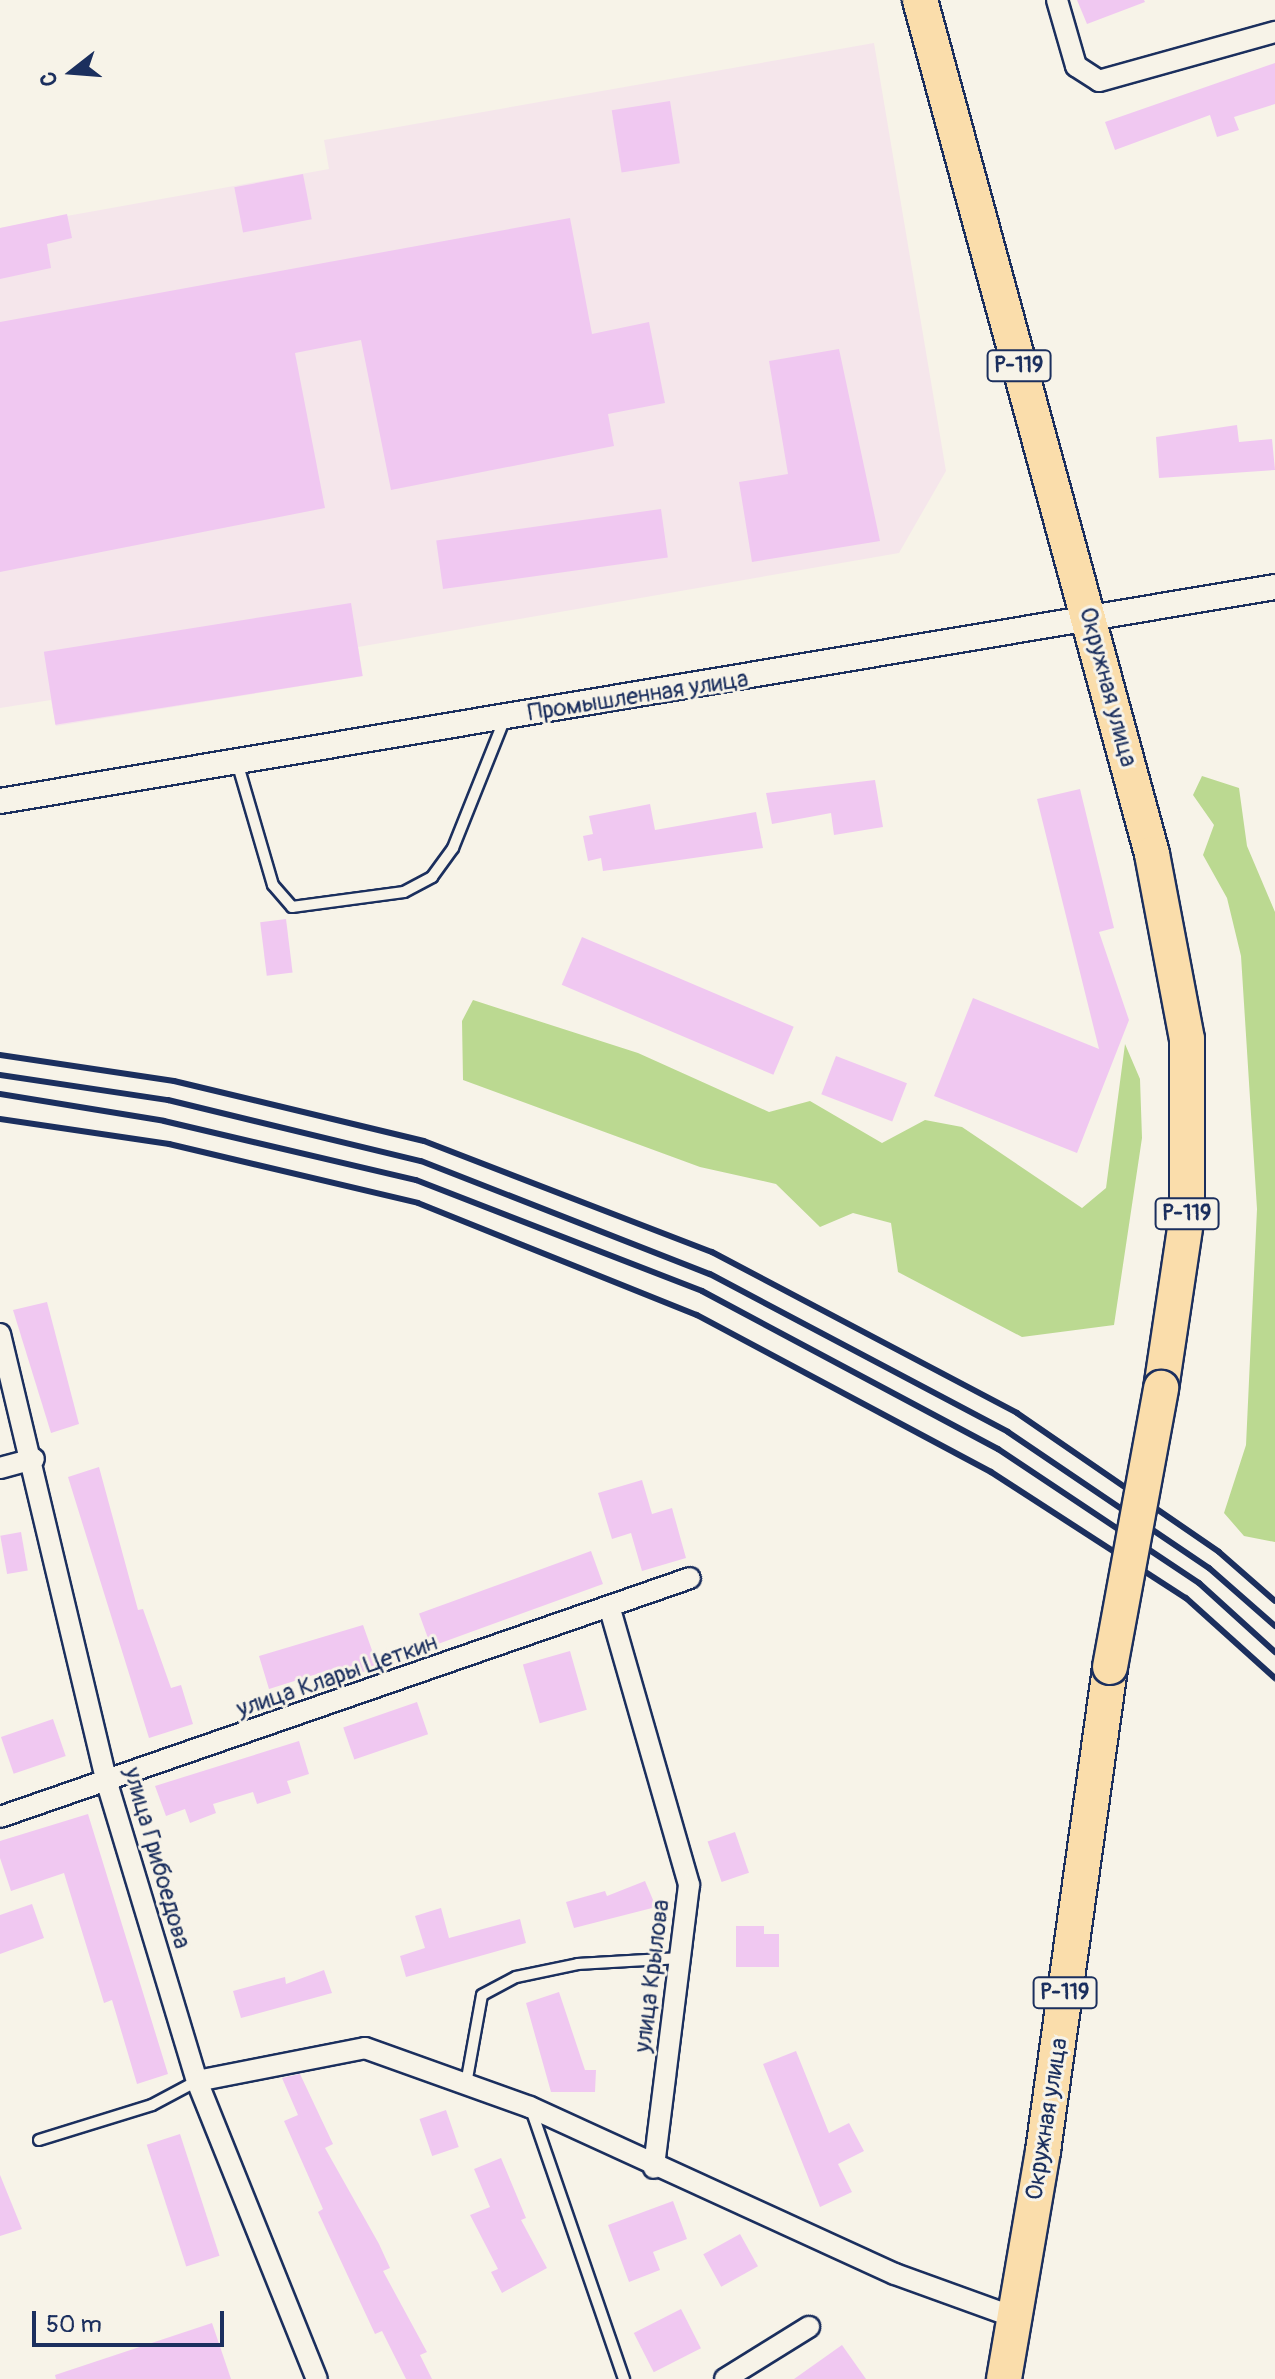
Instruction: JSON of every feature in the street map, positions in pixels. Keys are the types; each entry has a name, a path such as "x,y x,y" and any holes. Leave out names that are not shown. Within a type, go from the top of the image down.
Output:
{"highway":[{"name":"Окружная улица","path":"920,0 1092,622 1152,854 1187,1039 1187,1215 1161,1388 1110,1667 1004,2379"}],"street":[{"path":"1057,0 1076,66 1099,81 1275,32"},
{"name":"Промышленная улица","path":"0,801 1092,622 1275,587"},
{"name":"улица Грибоедова","path":"0,1334 34,1459 107,1783 197,2081 317,2379"},
{"path":"0,1468 34,1459"},
{"name":"улица Клары Цеткин","path":"0,1817 610,1609 690,1578"},
{"name":"улица Крылова","path":"610,1609 689,1885 654,2168"},
{"path":"197,2081 365,2048 530,2107 654,2168 895,2274 1014,2317"},
{"path":"725,2379 809,2327"}],"lane":[{"path":"237,762 273,885 292,907 404,892 432,877 453,848 505,718"},
{"path":"466,2084 482,1995 516,1977 578,1964 680,1958"},
{"path":"39,2140 152,2105 197,2081"},
{"path":"530,2107 624,2379"}],"shaded area":[{"path":"874,43 946,471 899,553 358,647 363,676 56,726 51,700 0,708 0,228 329,169 324,140"}],"green space":[{"path":"1202,776 1239,788 1247,846 1275,912 1275,1542 1244,1536 1224,1513 1246,1445 1257,1209 1241,956 1227,898 1203,855 1214,825 1193,795"},
{"path":"473,1000 638,1053 769,1112 810,1101 882,1143 925,1120 962,1127 1082,1208 1106,1188 1125,1044 1140,1079 1142,1138 1114,1325 1022,1337 898,1272 891,1223 853,1213 820,1227 776,1184 700,1167 463,1080 462,1021"}],"building":[{"path":"1077,0 1144,0 1145,2 1087,24"},
{"path":"1275,63 1275,104 1234,117 1239,130 1217,137 1210,115 1115,150 1105,122"},
{"path":"670,101 680,163 622,172 612,110"},
{"path":"303,174 312,219 243,233 234,187"},
{"path":"67,214 72,238 47,244 51,268 0,279 0,228"},
{"path":"570,218 592,334 649,322 665,403 608,414 614,446 391,490 361,340 295,353 325,508 0,572 0,322"},
{"path":"839,349 880,541 752,562 739,482 788,474 769,361"},
{"path":"1237,425 1239,442 1272,439 1275,470 1159,478 1156,437"},
{"path":"661,509 668,558 443,589 436,541"},
{"path":"351,603 363,676 55,725 44,652"},
{"path":"875,780 883,827 834,835 831,813 772,824 766,793"},
{"path":"1080,789 1114,928 1099,932 1129,1020 1077,1153 934,1096 973,998 1099,1049 1037,799"},
{"path":"650,804 655,830 756,812 763,848 603,871 601,858 588,861 583,836 593,834 589,816"},
{"path":"286,919 293,973 267,976 260,922"},
{"path":"582,937 794,1027 773,1075 562,985"},
{"path":"836,1056 907,1083 892,1122 821,1094"},
{"path":"47,1302 79,1424 51,1433 13,1310"},
{"path":"99,1467 138,1610 143,1609 171,1688 181,1685 193,1724 149,1738 68,1477"},
{"path":"642,1480 652,1514 672,1508 686,1558 642,1571 631,1533 612,1539 598,1493"},
{"path":"21,1532 28,1570 7,1574 0,1536"},
{"path":"591,1551 603,1584 431,1646 419,1614"},
{"path":"363,1625 378,1667 351,1676 348,1668 336,1668 269,1689 259,1656"},
{"path":"570,1651 587,1710 540,1723 523,1665"},
{"path":"417,1702 428,1734 354,1760 343,1727"},
{"path":"53,1719 66,1756 14,1774 1,1737"},
{"path":"299,1741 309,1774 287,1781 291,1793 257,1804 253,1792 213,1804 216,1813 190,1823 185,1809 166,1816 155,1786"},
{"path":"88,1814 168,2074 137,2084 112,2000 104,2003 64,1873 11,1891 0,1858 0,1841"},
{"path":"735,1832 749,1873 722,1882 708,1841"},
{"path":"645,1881 656,1907 574,1928 566,1902 605,1891 607,1896"},
{"path":"32,1904 44,1938 0,1954 0,1915"},
{"path":"441,1908 449,1938 520,1919 526,1943 406,1977 400,1956 425,1948 415,1916"},
{"path":"736,1926 764,1926 764,1934 779,1934 779,1967 736,1967"},
{"path":"324,1970 332,1993 241,2018 233,1991 285,1977 286,1984"},
{"path":"559,1992 585,2070 596,2070 595,2092 551,2092 526,2003"},
{"path":"796,2051 829,2133 849,2123 864,2151 838,2164 852,2192 820,2207 763,2064"},
{"path":"300,2074 333,2144 325,2148 379,2244 390,2268 383,2271 427,2352 420,2355 432,2379 406,2379 382,2331 375,2334 318,2212 323,2209 284,2121 298,2115 282,2078"},
{"path":"446,2110 459,2147 432,2156 420,2119"},
{"path":"180,2134 220,2256 186,2267 147,2145"},
{"path":"501,2158 526,2218 521,2220 547,2268 502,2293 491,2272 498,2269 470,2215 490,2207 474,2169"},
{"path":"0,2175 22,2229 0,2236"},
{"path":"673,2201 687,2239 653,2252 660,2270 629,2282 608,2225"},
{"path":"740,2234 758,2266 721,2287 703,2254"},
{"path":"681,2309 701,2348 654,2372 634,2333"},
{"path":"212,2323 231,2379 56,2379 55,2375"},
{"path":"842,2345 866,2379 794,2379"}],"railway":[{"path":"0,1055 174,1081 424,1141 712,1252 1017,1413 1219,1552 1275,1601"},
{"path":"0,1075 168,1100 421,1161 710,1274 1008,1432 1209,1568 1275,1626"},
{"path":"0,1094 164,1121 416,1180 702,1291 998,1449 1199,1583 1275,1652"},
{"path":"0,1119 169,1144 418,1203 697,1315 991,1472 1186,1598 1275,1678"}]}
